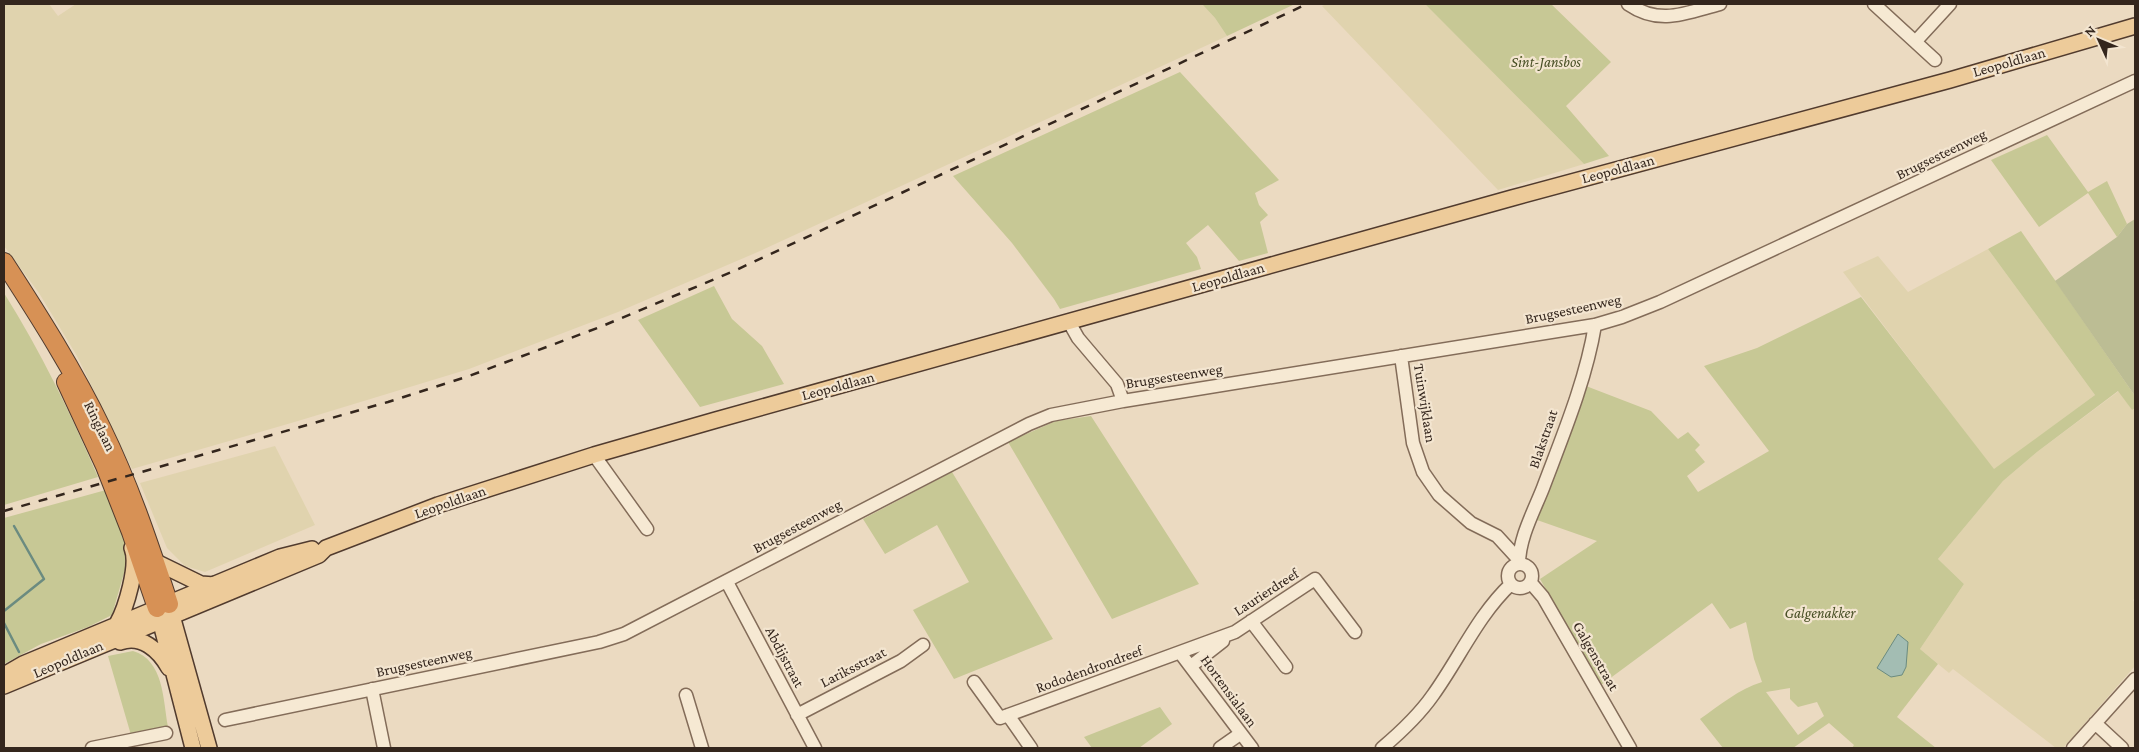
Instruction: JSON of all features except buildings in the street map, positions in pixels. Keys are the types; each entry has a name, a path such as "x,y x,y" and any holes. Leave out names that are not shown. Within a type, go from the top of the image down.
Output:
{"highway":[{"name":"Ringlaan","path":"4,262 53,338 96,416 132,498 156,562 165,612"},
{"name":"Ringlaan","path":"4,278 63,376 105,466 165,612"}],"main road":[{"name":"Leopoldlaan","path":"4,686 108,643 214,585 280,557 317,548 326,548 438,505 594,455 1512,198 1950,80 2135,26"},
{"path":"117,624 123,610 134,564 134,554 129,540 131,532"},
{"name":"Leopoldlaan","path":"4,675 24,664 117,624 194,605 319,555 326,548"},
{"path":"156,562 200,584 214,585"},
{"path":"184,655 186,641 184,631 186,621 194,605"},
{"name":"Ringlaan","path":"165,612 184,655 210,748"},
{"name":"Ringlaan","path":"165,612 177,685 193,748"},
{"path":"108,643 133,638 152,646 162,655 177,685"}],"street":[{"path":"1628,4 1646,14 1671,17 1720,4"},
{"path":"1874,4 1936,60"},
{"path":"1916,41 1950,4"},
{"name":"Brugsesteenweg","path":"225,720 599,642 642,625 1029,424 1051,415 1123,401 1595,325 1622,317 1660,302 2135,81"},
{"path":"1069,322 1078,338 1117,384 1123,401"},
{"name":"Blakstraat","path":"1519,562 1527,529 1562,438 1584,370 1595,325"},
{"name":"Tuinwijklaan","path":"1401,356 1413,442 1423,472 1438,495 1471,523 1497,536 1519,562"},
{"path":"594,455 647,529"},
{"path":"1519,562 1524,564 1531,570 1531,582 1524,588 1519,588 1511,584 1509,572 1519,562"},
{"name":"Laurierdreef","path":"1191,666 1235,632 1315,580 1355,632"},
{"name":"Abdijstraat","path":"727,582 814,748"},
{"name":"Galgenstraat","path":"1531,582 1543,597 1630,748"},
{"path":"1382,748 1404,729 1433,696 1496,600 1511,584"},
{"path":"1251,622 1286,666"},
{"name":"Laurierdreef","path":"1181,654 1235,632"},
{"name":"Lariksstraat","path":"797,715 901,661 923,645"},
{"name":"Hortensialaan","path":"1181,654 1252,748"},
{"name":"Rododendrondreef","path":"1008,715 1181,654"},
{"path":"2073,748 2135,679"},
{"path":"974,682 1000,718 1008,715 1031,748"},
{"path":"372,689 384,748"},
{"path":"686,695 702,748"},
{"path":"2095,723 2122,748"},
{"path":"92,748 166,733"},
{"path":"1220,748 1240,734"}],"shaded area":[{"path":"4,4 49,4 58,16 76,4 1202,4 1215,18 1227,36 760,251 618,312 469,369 132,469 77,356 39,293 4,246"},
{"path":"1326,4 1425,4 1584,164 1498,190 1322,6"},
{"path":"1988,249 2095,395 1994,470 1843,272 1878,256 1908,292"},
{"path":"2119,391 2132,410 2135,408 2135,598 2133,600 2135,603 2135,666 2063,748 2056,748 1953,669 1949,673 1920,649 1964,584 1938,559 2003,481 2037,452"},
{"path":"275,446 315,525 205,572 185,566 167,548 140,483"},
{"path":"1898,634 1908,642 1906,667 1902,675 1891,677 1877,668"}],"green space":[{"path":"1202,4 1295,4 1227,36 1215,18"},
{"name":"Sint-Jansbos","path":"1425,4 1551,4 1611,62 1566,106 1609,156 1584,164"},
{"path":"1180,72 1279,180 1255,193 1259,205 1268,215 1260,222 1268,253 1239,261 1208,225 1186,243 1197,257 1201,269 1060,309 1012,243 953,176"},
{"path":"2047,135 2088,192 2107,181 2127,224 2117,237 2088,193 2039,227 1991,160"},
{"path":"2135,219 2135,396 2055,281 2117,237 2127,224"},
{"name":"Galgenakker","path":"2021,231 2135,396 2135,408 2132,410 2118,391 2037,452 2003,481 1938,559 1964,584 1920,649 1938,664 1897,717 1936,748 1852,748 1854,745 1829,723 1793,748 1723,748 1700,719 1738,693 1762,682 1754,659 1746,622 1730,629 1712,603 1601,685 1540,579 1597,541 1537,520 1586,386 1651,411 1678,439 1688,432 1700,445 1695,450 1705,462 1687,476 1698,492 1769,451 1704,366 1757,348 1861,297 1994,469 2095,395 1988,249","holes":["1790,688 1790,699 1798,707 1817,702 1824,716 1798,735 1766,692"]},
{"path":"714,286 732,319 762,346 784,384 700,407 638,320"},
{"path":"4,293 55,384 98,477 4,505"},
{"path":"1091,416 1199,584 1112,619 1008,442 1056,421"},
{"path":"952,472 1053,639 954,679 913,610 969,582 937,525 885,554 863,519"},
{"path":"106,490 129,551 112,615 88,627 41,644 4,664 4,518"},
{"path":"133,651 151,663 156,672 163,693 168,727 131,735 108,656"},
{"path":"1160,707 1172,724 1139,748 1092,748 1084,737"}],"waterway":[{"path":"4,611 44,579 14,526"},
{"path":"4,623 19,652"}],"railway":[{"path":"4,511 388,402 469,376 600,327 734,271 1307,4"}]}
